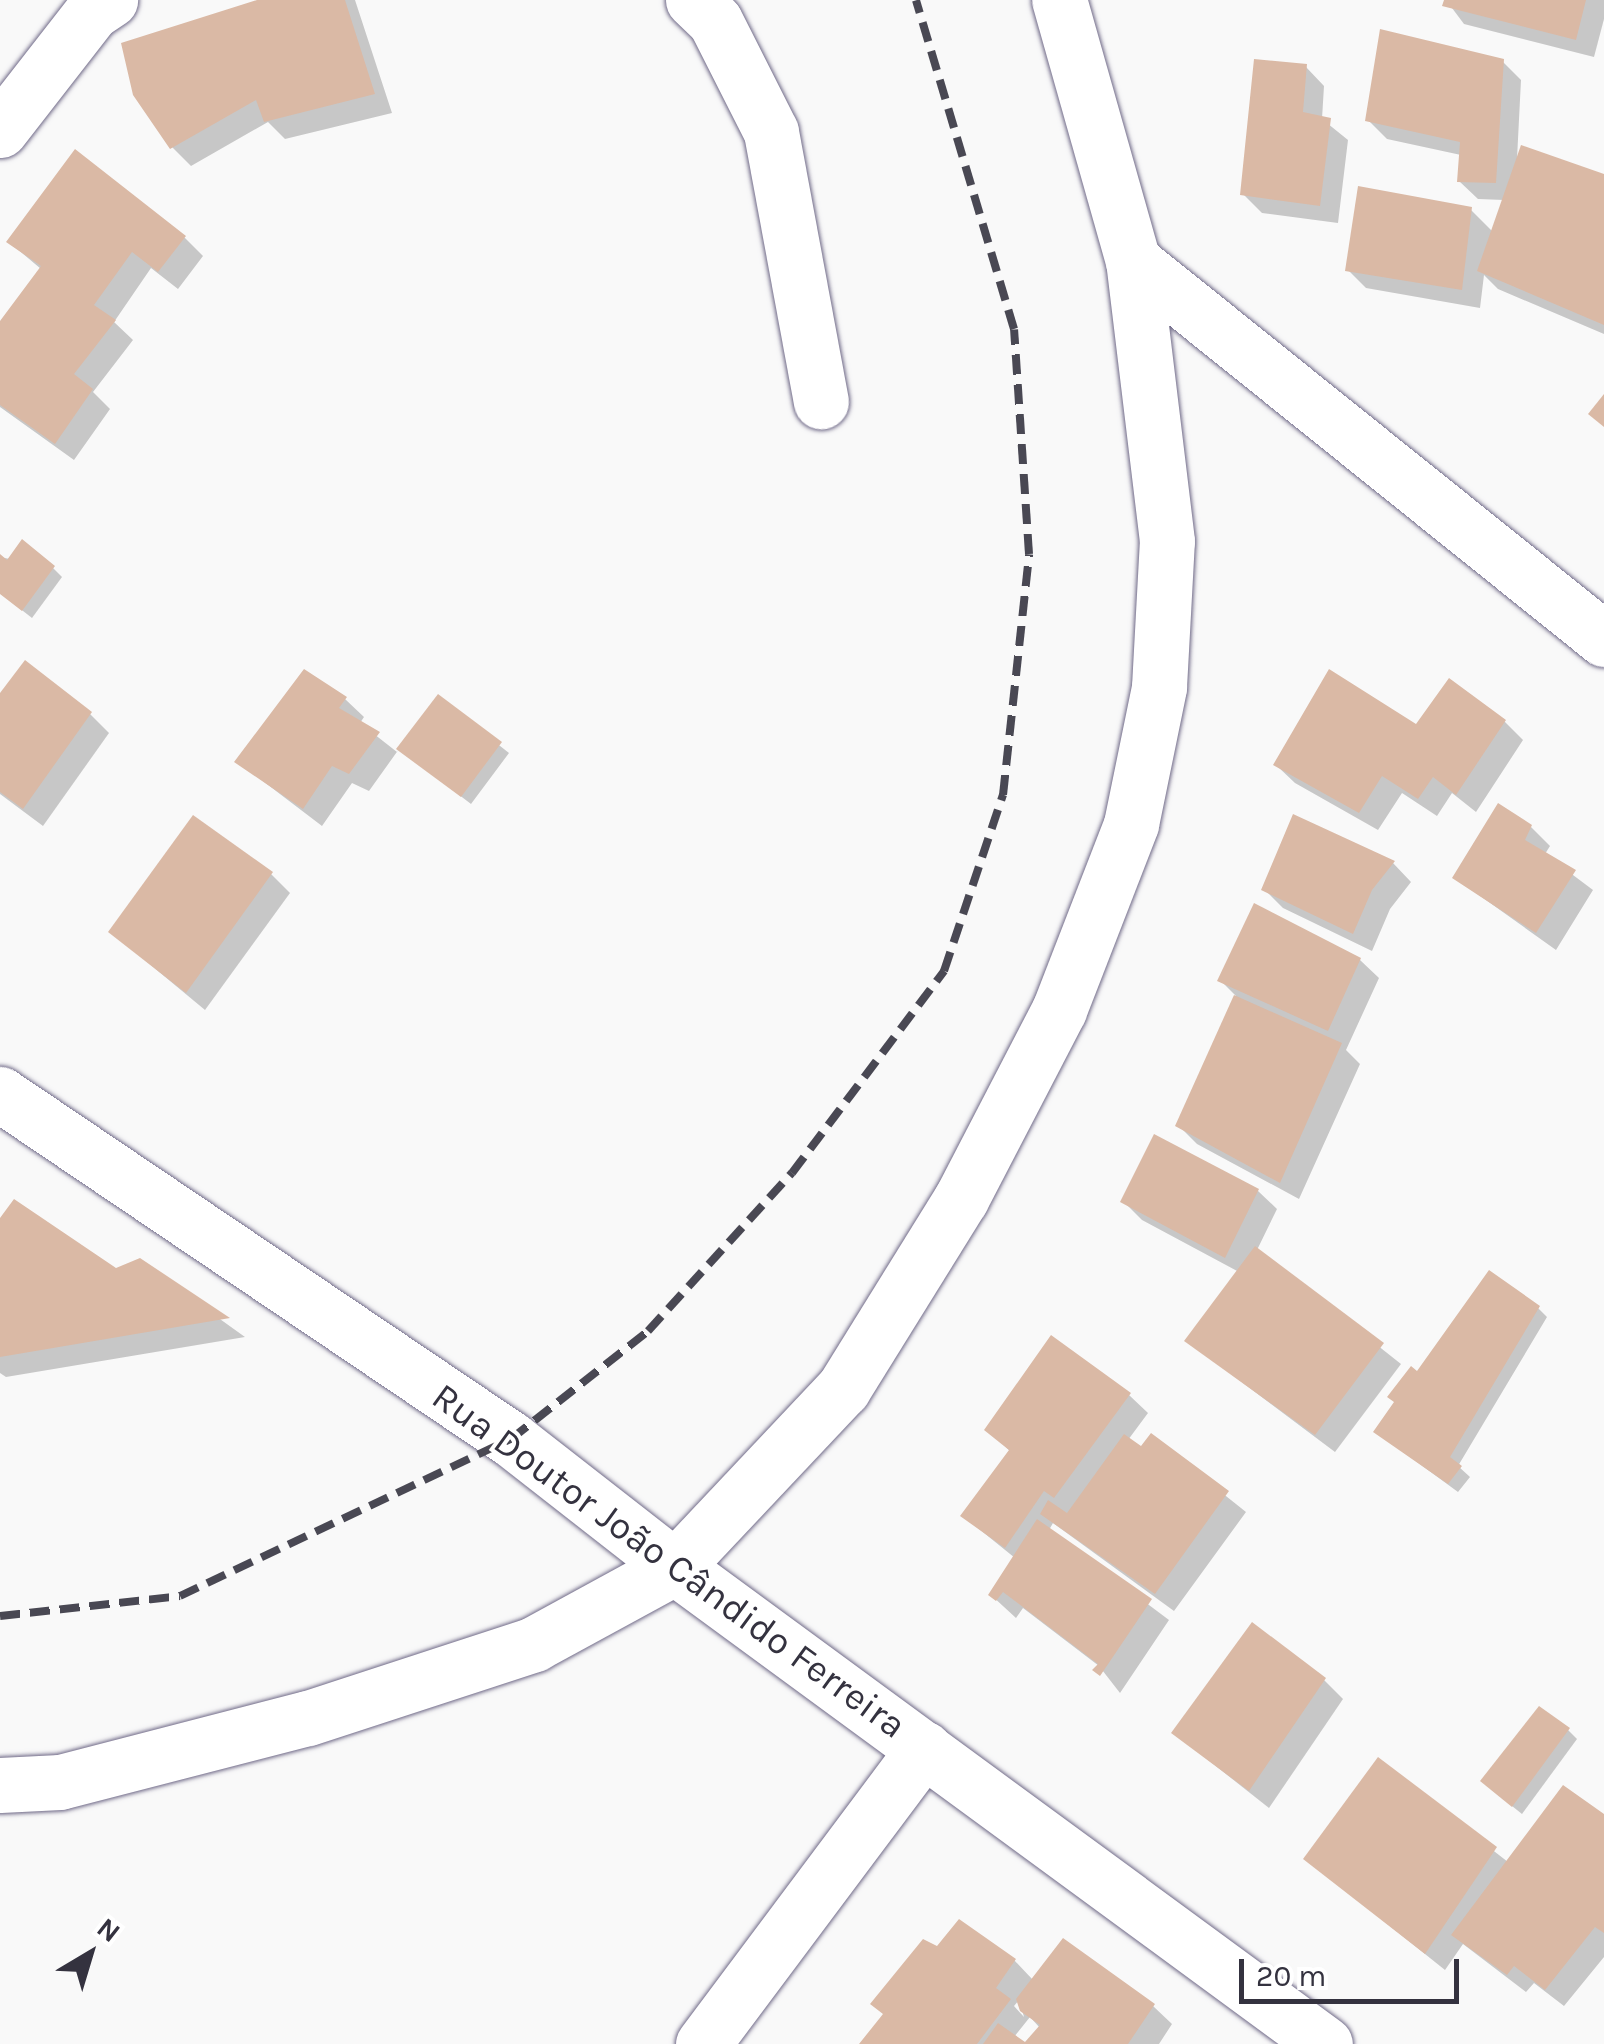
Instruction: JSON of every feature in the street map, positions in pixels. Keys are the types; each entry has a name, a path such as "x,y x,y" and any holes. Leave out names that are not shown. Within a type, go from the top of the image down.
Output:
{"street":[{"path":"693,0 715,21 772,132 821,401"},
{"path":"0,1785 60,1782 327,1712 534,1644 675,1567 843,1389 960,1200 1059,1010 1130,824 1159,686 1167,541 1133,261 1058,0"},
{"path":"0,130 101,6"},
{"path":"1133,261 1604,639"},
{"name":"Rua Doutor João Cândido Ferreira","path":"0,1094 511,1439 675,1567 1325,2044"},
{"path":"702,2044 924,1749"}],"building":[{"path":"257,0 345,0 375,94 264,122 256,100 170,149 133,95 121,43"},
{"path":"1444,0 1586,0 1576,40 1442,6"},
{"path":"1380,29 1504,59 1496,183 1457,182 1460,142 1365,121"},
{"path":"1254,59 1307,64 1303,112 1331,118 1320,206 1240,195"},
{"path":"1521,145 1604,174 1604,325 1477,271"},
{"path":"75,149 186,236 158,272 132,252 94,305 116,320 74,374 93,389 55,444 0,405 0,321 41,266 6,242"},
{"path":"1358,186 1472,207 1462,290 1345,271"},
{"path":"1604,394 1604,427 1588,414"},
{"path":"22,539 55,566 22,611 0,594 0,554 7,560"},
{"path":"25,660 92,712 23,809 0,792 0,693"},
{"path":"304,669 347,697 339,708 380,732 349,774 332,766 303,809 234,762"},
{"path":"1329,669 1416,724 1449,678 1506,720 1456,795 1433,777 1418,799 1382,776 1359,813 1273,765"},
{"path":"438,694 502,742 461,797 396,749"},
{"path":"1498,803 1532,825 1525,840 1576,870 1536,933 1452,878"},
{"path":"1293,814 1395,861 1372,890 1353,934 1261,890"},
{"path":"193,815 273,872 186,993 108,932"},
{"path":"1254,903 1361,958 1328,1031 1217,981"},
{"path":"1234,995 1342,1043 1280,1183 1175,1126"},
{"path":"1154,1134 1259,1189 1225,1258 1120,1202"},
{"path":"14,1199 116,1268 140,1258 230,1318 0,1357 0,1218"},
{"path":"1255,1246 1384,1343 1315,1435 1184,1341"},
{"path":"1489,1270 1540,1306 1450,1457 1462,1466 1448,1484 1373,1432 1394,1402 1387,1397 1411,1366 1417,1371"},
{"path":"1051,1335 1131,1393 1054,1498 1044,1491 1005,1548 960,1516 1009,1450 984,1430"},
{"path":"1151,1433 1229,1491 1155,1594 1040,1514 1048,1500 1067,1513 1124,1434 1141,1446"},
{"path":"1037,1519 1152,1599 1100,1676 1092,1670 1098,1664 1003,1592 996,1601 988,1595"},
{"path":"1252,1622 1326,1678 1249,1791 1171,1733"},
{"path":"1539,1706 1570,1728 1512,1807 1480,1781"},
{"path":"1378,1757 1497,1847 1425,1954 1303,1859"},
{"path":"1563,1785 1604,1814 1604,1933 1595,1927 1545,1990 1514,1966 1507,1975 1451,1935"},
{"path":"959,1919 1016,1959 996,1988 1011,1999 977,2044 859,2044 883,2014 870,2004 923,1939 937,1946"},
{"path":"1063,1938 1155,2004 1128,2044 983,2044 998,2023 1025,2042 1040,2025 1020,2011 1016,1999"}],"railway":[{"path":"0,1616 180,1596 511,1439 648,1331 792,1173 944,971 1003,795 1029,554 1014,329 916,0"}]}
